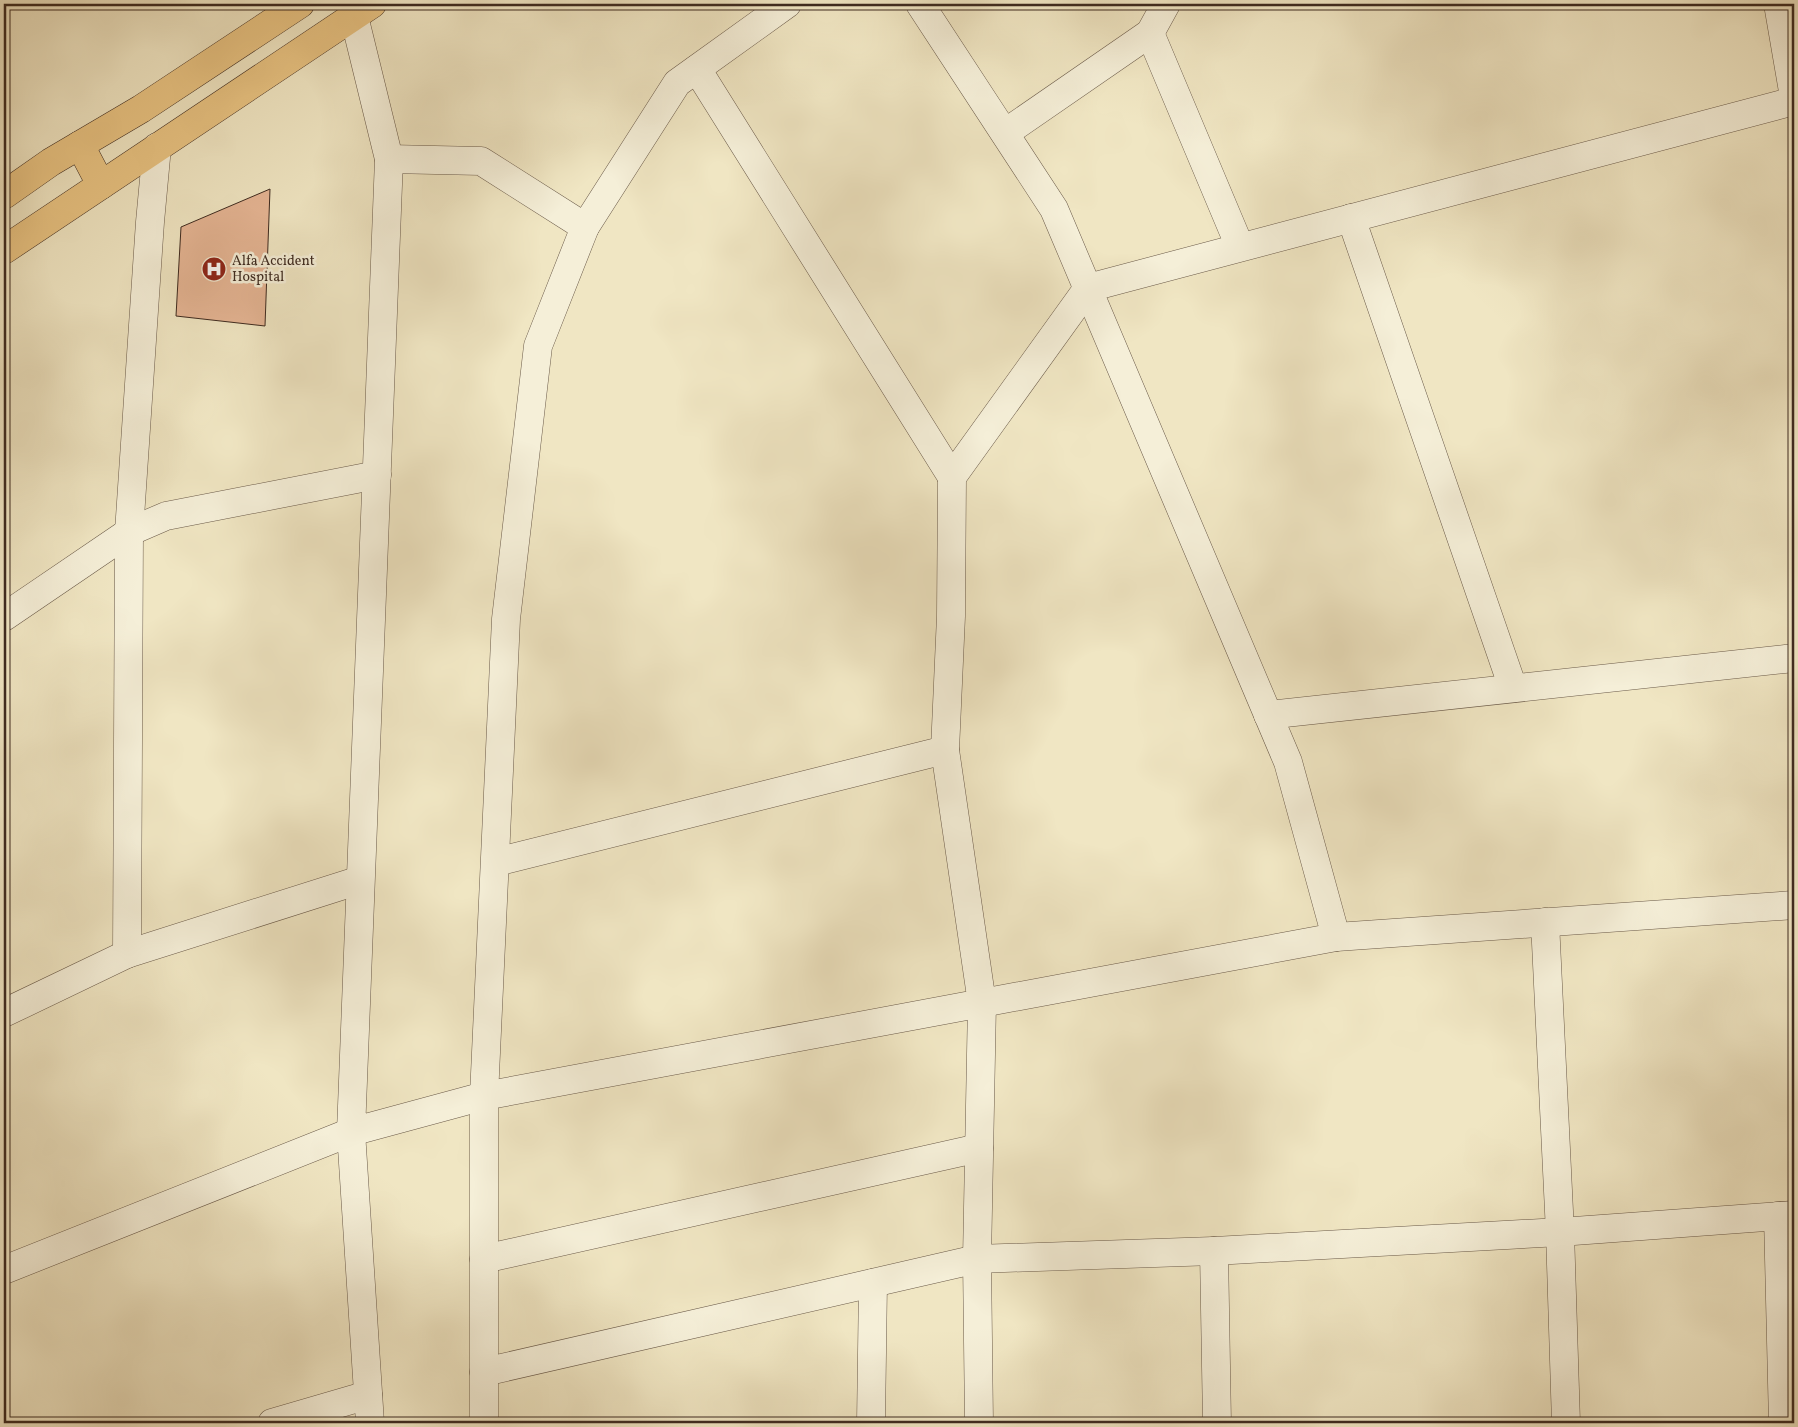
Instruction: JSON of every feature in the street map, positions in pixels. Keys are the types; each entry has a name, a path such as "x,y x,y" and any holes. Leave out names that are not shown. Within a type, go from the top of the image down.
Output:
{"main road":[{"path":"4,195 51,162 141,109 300,4"},
{"path":"4,250 359,8"},
{"path":"80,145 100,185"}],"street":[{"path":"484,1423 484,1096 506,619 538,346 585,227 677,83 787,4"},
{"path":"920,4 1054,209 1288,762 1336,937"},
{"path":"1004,133 1150,33 1166,4"},
{"path":"1778,4 1794,97"},
{"path":"359,8 390,159 351,1132 370,1423"},
{"path":"1150,33 1240,248"},
{"path":"697,69 952,477 951,616 945,750 982,1003 977,1259 979,1423"},
{"path":"952,477 1088,288 1794,101"},
{"path":"127,954 129,532 150,222 157,147"},
{"path":"390,159 481,161 585,227"},
{"path":"1351,218 1513,688"},
{"path":"4,617 129,532 166,516 377,474"},
{"path":"1268,715 1794,658"},
{"path":"496,862 945,750"},
{"path":"4,1013 127,954 360,880"},
{"path":"4,1270 351,1132 484,1096 1336,937 1794,905"},
{"path":"1545,922 1560,1232 1566,1423"},
{"path":"484,1259 979,1148"},
{"path":"484,1372 977,1259 1214,1251 1560,1232 1786,1216 1783,1423"},
{"path":"1214,1251 1217,1423"},
{"path":"871,1423 873,1283"},
{"path":"272,1423 368,1394"}],"building":[{"path":"270,189 265,326 176,316 181,227"}],"place":[{"name":"Alfa Accident Hospital","path":"214,269"}]}
